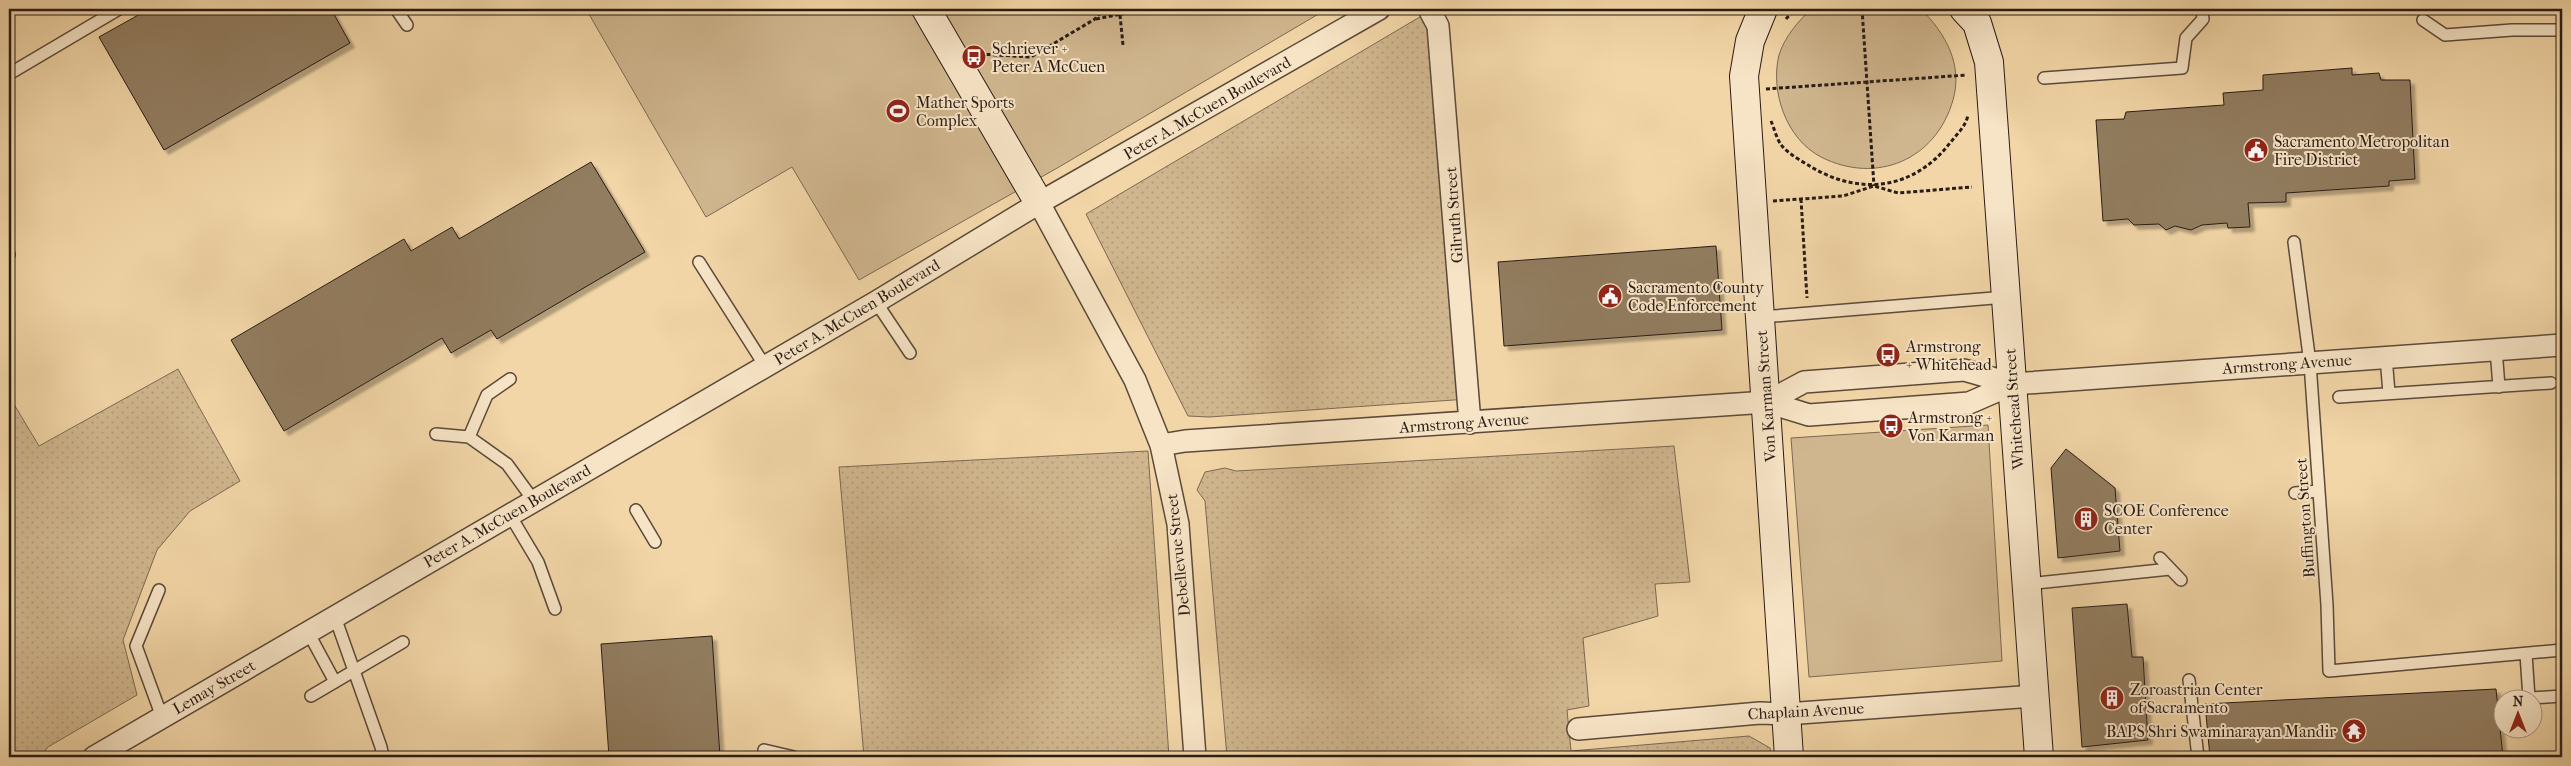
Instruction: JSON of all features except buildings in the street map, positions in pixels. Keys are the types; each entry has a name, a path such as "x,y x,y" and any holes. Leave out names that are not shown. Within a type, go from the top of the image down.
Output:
{"street":[{"path":"926,9 1039,203"},
{"name":"Peter A. McCuen Boulevard","path":"335,617 876,302 1039,203 1379,9"},
{"name":"Gilruth Street","path":"1429,9 1438,26 1470,423"},
{"name":"Whitehead Street","path":"1964,9 1977,24 1984,41 1979,64 2006,297 2039,757"},
{"name":"Von Karman Street","path":"1773,17 1750,41 1744,76 1789,757"},
{"name":"Debellevue Street","path":"1039,203 1135,380 1161,445 1178,524 1195,757"},
{"name":"Armstrong Avenue","path":"1161,445 1185,441 1767,402 1809,415 1969,403 2013,384 2562,345"},
{"name":"Armstrong Avenue","path":"1767,402 1804,382 1964,370 2013,384"},
{"name":"Lemay Street","path":"94,757 335,617"},
{"name":"Chaplain Avenue","path":"1578,729 1760,713 1786,714 2035,696"}],"lane":[{"path":"9,74 119,9"},
{"path":"396,9 407,25"},
{"path":"2044,78 2182,68 2186,38 2202,19 2202,9"},
{"path":"2423,20 2445,35 2512,30 2562,30"},
{"name":"Buffington Street","path":"2294,242 2310,363 2327,605 2329,671 2526,654"},
{"path":"699,262 765,366"},
{"path":"1761,317 2006,297"},
{"path":"876,302 910,353"},
{"path":"2496,349 2499,387"},
{"path":"2386,357 2389,393"},
{"path":"469,437 487,395 510,379"},
{"path":"2339,397 2551,383"},
{"path":"436,434 469,437 507,464 534,501"},
{"path":"2295,493 2319,491"},
{"path":"636,510 655,542"},
{"path":"510,515 538,562 555,609"},
{"path":"2160,558 2181,580"},
{"path":"2027,584 2170,569"},
{"path":"159,590 136,646 162,717"},
{"path":"335,617 383,757"},
{"path":"308,632 335,682"},
{"path":"311,696 403,642"},
{"path":"2529,688 2526,654 2562,650"},
{"path":"2189,680 2198,757"},
{"path":"2544,697 2562,696"},
{"path":"764,750 794,757"}],"path":[{"path":"980,54 1031,58 1095,19 1103,9"},
{"path":"1131,9 1137,11"},
{"path":"1095,19 1156,9"},
{"path":"1773,17 1795,9"},
{"path":"1862,9 1874,186"},
{"path":"1120,16 1123,45"},
{"path":"1765,89 1971,75 1979,64"},
{"path":"1766,81 1767,99"},
{"path":"1770,201 1843,196 1908,178 1940,156 1966,122 1970,106"},
{"path":"1770,118 1782,145 1802,161 1828,176 1847,183 1874,186 1898,193 1972,187"},
{"path":"1801,199 1808,314"}],"shaded area":[{"name":"Mather Sports Complex","path":"586,9 1327,9 1059,167 859,280 792,167 706,217"},
{"path":"1811,9 1921,9 1938,29 1954,62 1956,87 1945,121 1933,138 1918,152 1901,162 1882,167 1862,168 1842,165 1821,157 1798,139 1790,126 1779,98 1777,69 1779,55 1788,36"},
{"path":"1430,11 1468,399 1209,417 1188,416 1086,214"},
{"path":"178,369 240,481 190,511 157,550 123,640 137,695 48,747 40,757 9,757 9,396 39,446"},
{"path":"1988,425 2002,661 1809,677 1791,438"},
{"path":"1674,446 1690,582 1655,584 1658,616 1583,638 1589,706 1567,710 1571,751 1749,736 1770,748 1772,757 1227,757 1205,501 1197,490 1205,472 1225,468 1236,471"},
{"path":"1148,451 1169,757 864,757 839,467"}],"place":[{"name":"Schriever + Peter A McCuen","path":"974,57"},
{"name":"Mather Sports Complex","path":"898,111"},
{"name":"Sacramento Metropolitan Fire District","path":"2256,150"},
{"name":"Sacramento County Code Enforcement","path":"1610,296"},
{"name":"Armstrong + Whitehead","path":"1888,355"},
{"name":"Armstrong + Von Karman","path":"1891,426"},
{"name":"SCOE Conference Center","path":"2086,519"},
{"name":"Zoroastrian Center of Sacramento","path":"2112,698"},
{"name":"BAPS Shri Swaminarayan Mandir","path":"2354,731"}]}
